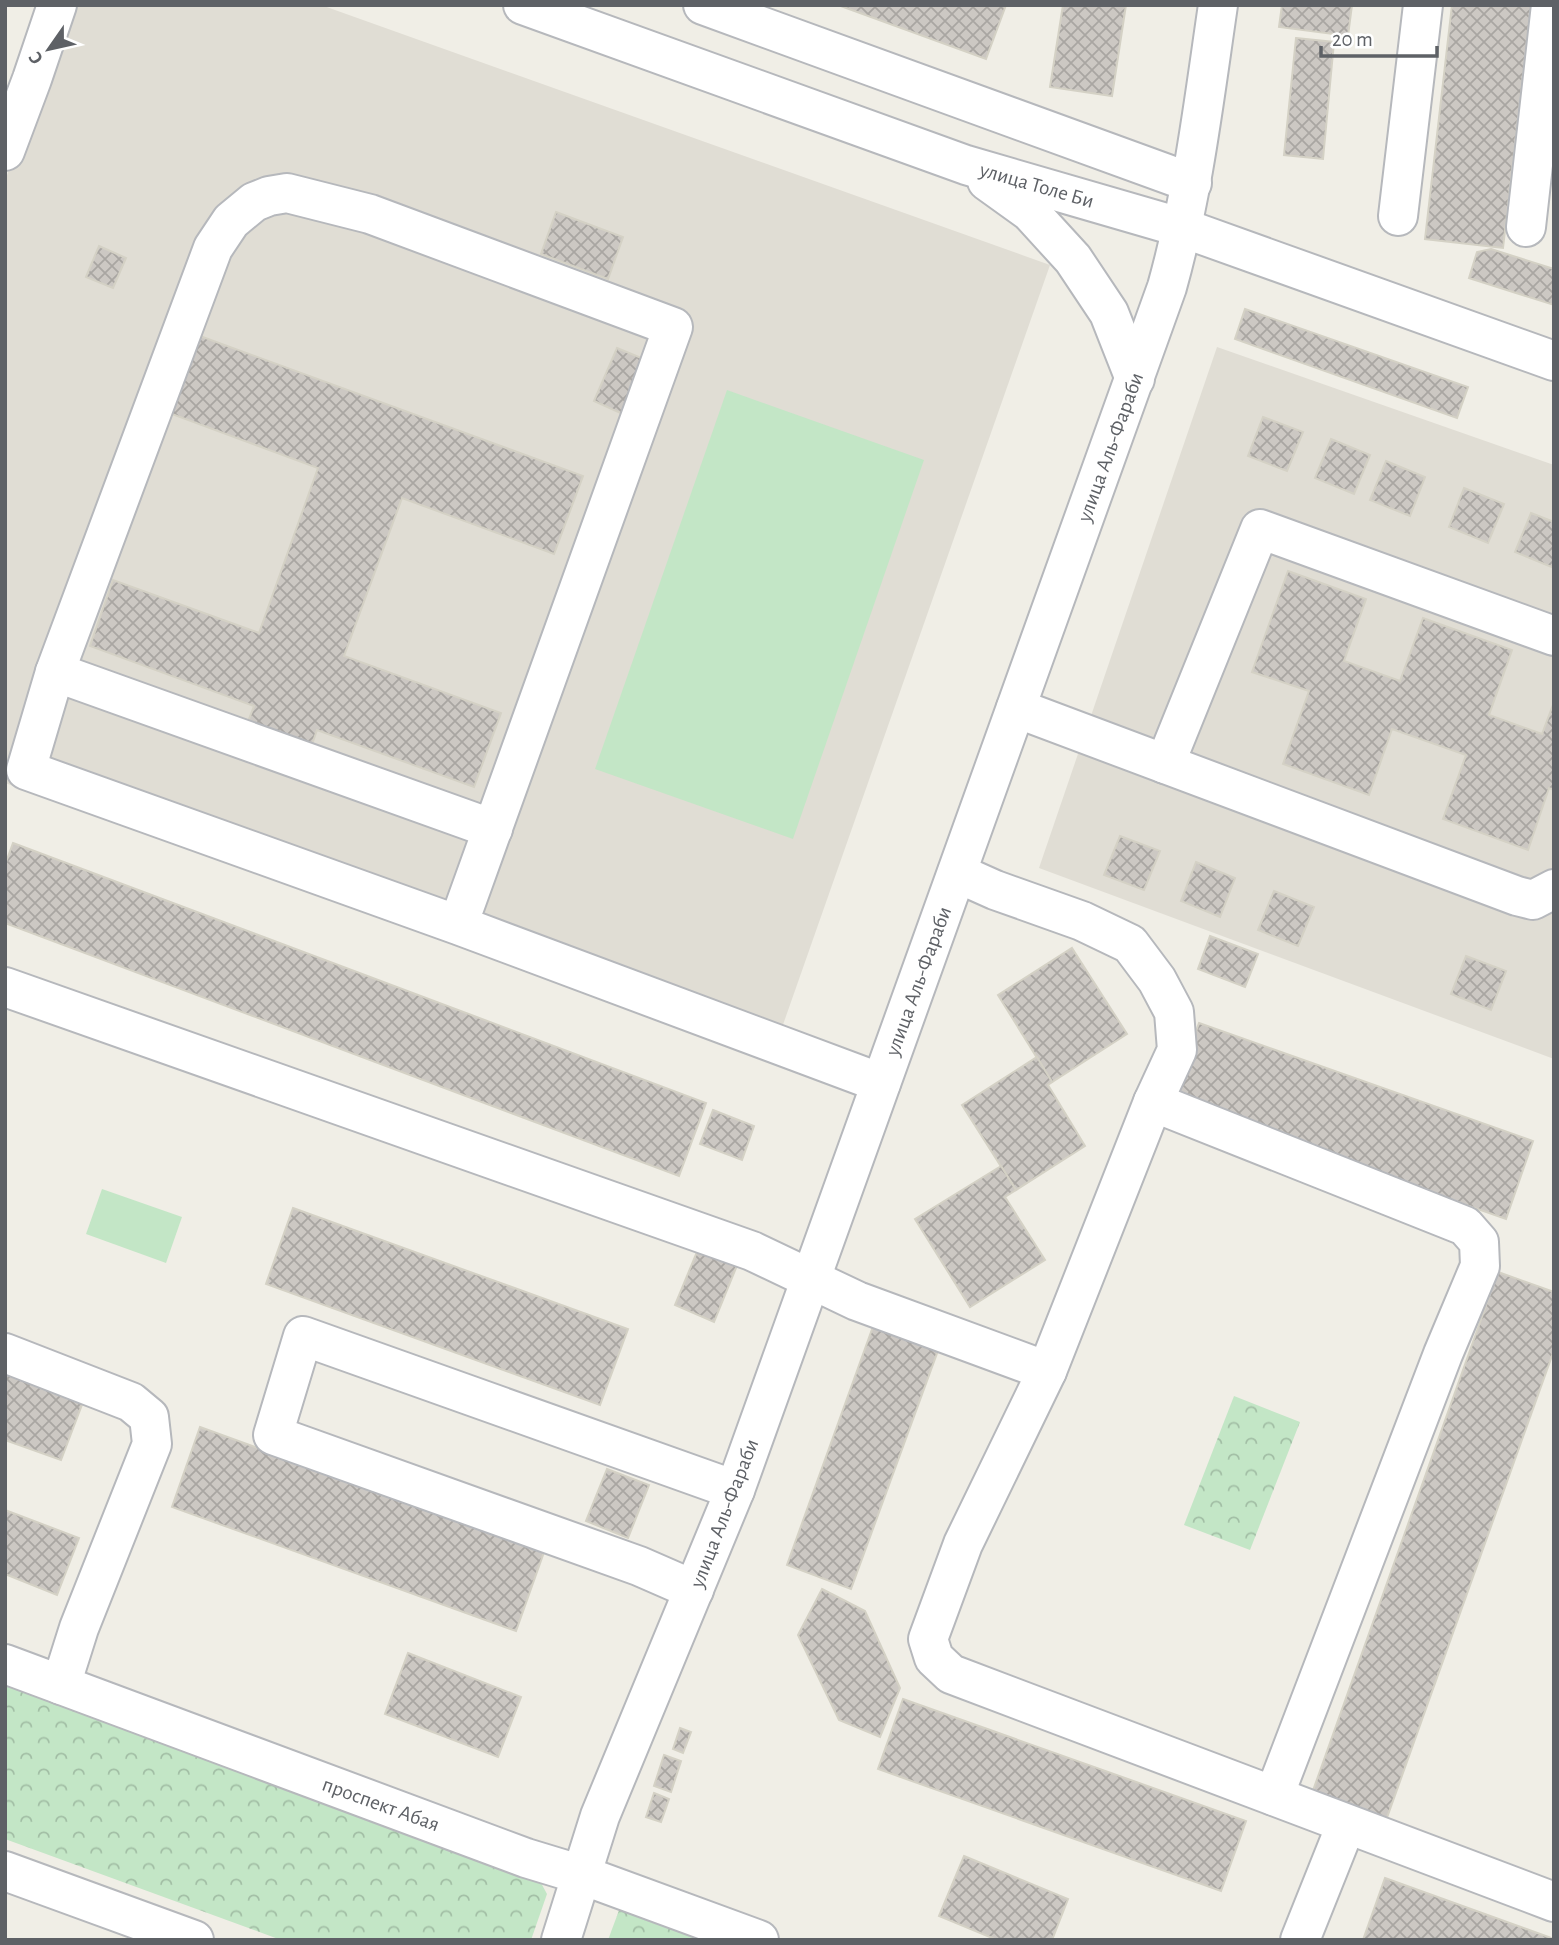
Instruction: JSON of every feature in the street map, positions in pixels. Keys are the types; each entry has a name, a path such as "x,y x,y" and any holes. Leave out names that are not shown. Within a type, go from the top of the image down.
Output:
{"street":[{"path":"5,151 19,74 57,5"},
{"name":"улица Толе Би","path":"523,5 966,165 1183,228 1554,361"},
{"path":"703,5 1192,183"},
{"name":"улица Аль-Фараби","path":"561,1940 600,1816 735,1490 1167,286 1192,183 1218,5"},
{"path":"1398,216 1423,5"},
{"path":"1526,227 1552,5"},
{"path":"966,165 1030,212 1073,259 1109,313 1135,379"},
{"path":"458,925 673,327 370,214 287,193 269,196 254,202 231,221 214,248 55,672 26,770 458,925 881,1083"},
{"path":"1166,764 1260,529 1554,636"},
{"path":"55,672 493,829"},
{"path":"1016,708 1517,895 1533,900 1554,889"},
{"path":"957,873 995,890 1082,921 1130,944 1157,980 1174,1012 1177,1051 1153,1102 1047,1371 963,1544 928,1639 934,1658 951,1674 1554,1902"},
{"path":"5,987 752,1251 857,1301 1047,1371"},
{"path":"1153,1102 1465,1226 1479,1242 1480,1266 1443,1354 1274,1796"},
{"path":"694,1590 639,1566 273,1435 303,1336 735,1490"},
{"path":"5,1353 131,1402 149,1417 152,1444 79,1629 61,1685"},
{"name":"проспект Абая","path":"5,1664 526,1858 582,1875 759,1940"},
{"path":"1300,1940 1346,1825"},
{"path":"5,1871 194,1940"}],"shaded area":[{"path":"67,5 321,5 1050,265 772,1056 5,783 5,181"},
{"path":"1217,347 1554,465 1554,1059 1039,868"}],"green space":[{"path":"727,390 924,460 793,839 595,769"},
{"path":"102,1189 182,1217 166,1263 86,1234"},
{"path":"1234,1396 1300,1422 1250,1550 1184,1525"},
{"path":"5,1668 527,1857 547,1894 531,1940 281,1940 5,1839"},
{"path":"621,1905 719,1940 608,1940"}],"building":[{"path":"838,5 1006,5 986,59"},
{"path":"1063,5 1126,5 1112,96 1050,87"},
{"path":"1282,5 1352,5 1348,36 1279,27"},
{"path":"1452,5 1531,5 1503,248 1425,239"},
{"path":"1296,38 1334,42 1323,159 1284,155"},
{"path":"556,212 623,237 608,279 541,254"},
{"path":"99,246 126,258 113,288 86,277"},
{"path":"1491,249 1554,269 1554,305 1469,278 1477,252"},
{"path":"1245,309 1468,387 1457,418 1235,339"},
{"path":"189,332 583,476 554,554 402,498 344,656 501,713 474,787 317,730 308,756 244,732 254,706 90,646 113,580 259,633 318,468 161,410"},
{"path":"617,348 651,362 627,416 594,401"},
{"path":"1263,417 1303,432 1287,471 1248,456"},
{"path":"1331,439 1370,455 1354,494 1315,478"},
{"path":"1386,461 1425,477 1410,516 1370,500"},
{"path":"1464,488 1504,504 1488,543 1449,527"},
{"path":"1531,513 1554,522 1554,568 1515,552"},
{"path":"1288,571 1366,599 1344,661 1400,681 1423,618 1512,650 1489,715 1542,734 1554,702 1554,790 1549,788 1528,850 1443,819 1466,755 1392,729 1369,795 1283,764 1309,691 1252,672"},
{"path":"1120,836 1160,851 1144,890 1104,875"},
{"path":"13,843 706,1103 679,1176 5,923 5,865"},
{"path":"1196,862 1235,878 1220,917 1181,901"},
{"path":"1274,891 1314,907 1298,946 1258,930"},
{"path":"1210,936 1258,954 1245,987 1198,969"},
{"path":"1072,948 1127,1034 1052,1082 998,995"},
{"path":"1466,956 1506,971 1491,1010 1451,994"},
{"path":"1199,1023 1533,1141 1506,1219 1171,1101"},
{"path":"1037,1057 1052,1082 1048,1085 1085,1146 1016,1190 962,1105"},
{"path":"713,1110 754,1126 742,1160 700,1144"},
{"path":"1001,1166 1016,1190 1005,1197 1045,1260 970,1307 915,1219"},
{"path":"293,1208 628,1329 600,1405 266,1284"},
{"path":"699,1247 738,1263 714,1322 675,1305"},
{"path":"1498,1272 1554,1292 1554,1350 1384,1826 1310,1799"},
{"path":"875,1321 940,1345 851,1589 787,1565"},
{"path":"5,1364 86,1394 61,1460 5,1440"},
{"path":"200,1427 544,1552 516,1631 172,1507"},
{"path":"607,1469 649,1485 628,1538 586,1521"},
{"path":"5,1510 79,1538 57,1595 5,1574"},
{"path":"822,1589 865,1611 900,1688 880,1737 839,1720 798,1635"},
{"path":"408,1653 521,1697 498,1757 385,1714"},
{"path":"903,1699 1246,1821 1221,1891 878,1769"},
{"path":"680,1728 691,1732 683,1753 673,1749"},
{"path":"664,1755 681,1761 671,1792 654,1786"},
{"path":"654,1793 669,1799 661,1822 646,1817"},
{"path":"964,1856 1068,1899 1052,1940 997,1940 939,1916"},
{"path":"1385,1878 1554,1939 1554,1940 1363,1940"}]}
